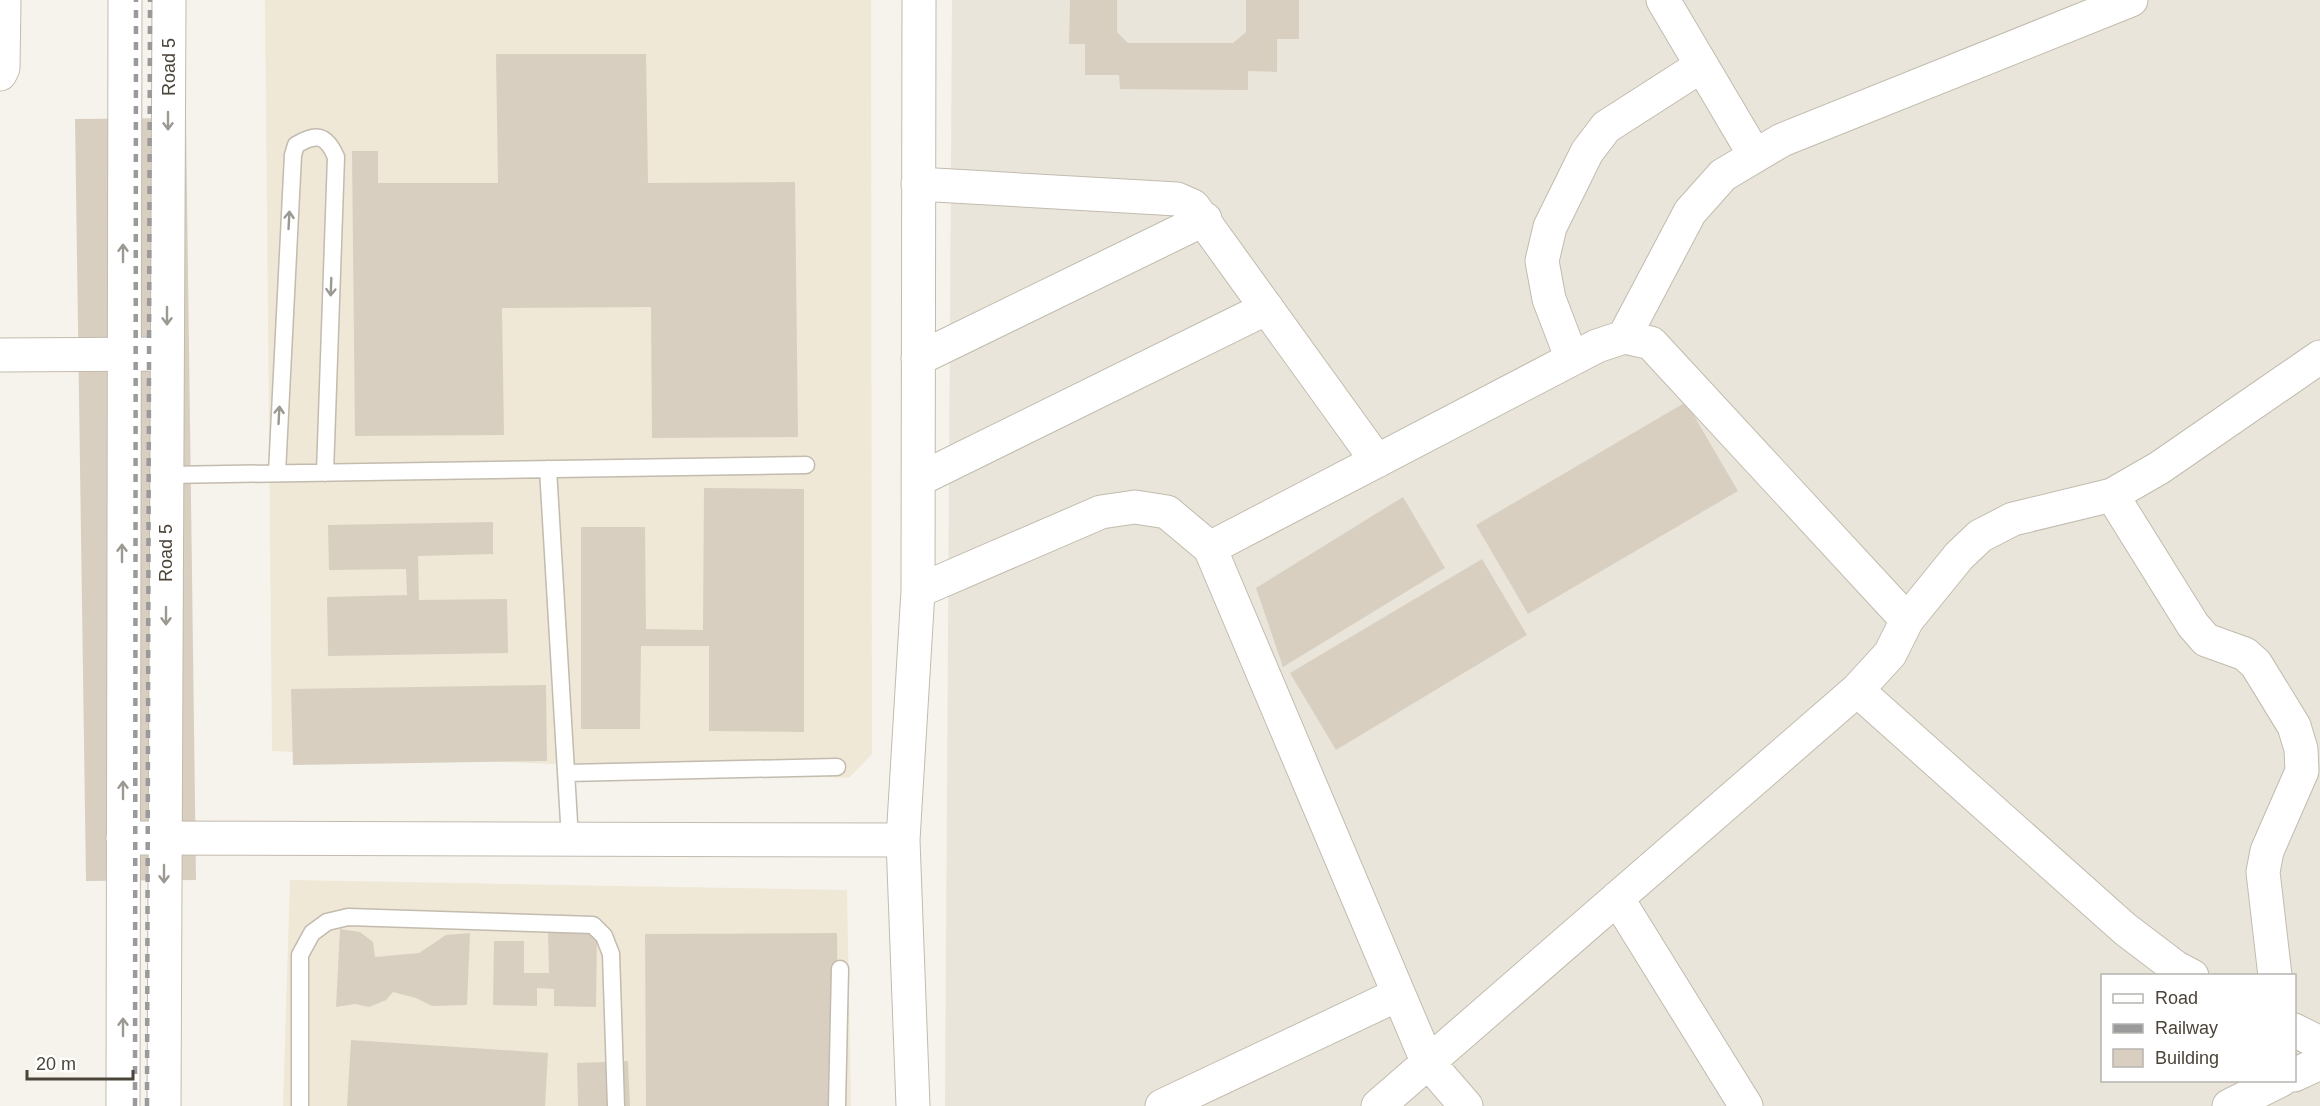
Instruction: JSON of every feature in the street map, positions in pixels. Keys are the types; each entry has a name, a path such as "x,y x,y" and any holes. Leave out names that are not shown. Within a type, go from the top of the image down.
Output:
{"street":[{"path":"0,74 3,68 4,0"},
{"path":"123,1106 122,355 125,0"},
{"name":"Road 5","path":"164,1106 169,0"},
{"path":"913,1106 903,840 918,591 919,0"},
{"path":"1663,0 1754,154"},
{"path":"1624,337 1690,212 1723,175 1754,154 1782,140 2131,0"},
{"path":"1572,359 1549,299 1542,261 1550,227 1587,153 1606,127 1701,66"},
{"path":"918,184 1177,199 1193,206 1205,219 1377,461"},
{"path":"918,359 1205,219"},
{"path":"918,480 1267,308"},
{"path":"1210,548 1597,346 1624,337 1652,343 1907,620"},
{"path":"0,355 167,354"},
{"path":"1378,1106 1427,1061 1857,690 1890,654 1907,620 1959,556 1980,536 2013,519 2112,495 2159,468 2320,357"},
{"path":"2112,495 2193,625 2206,640 2245,654 2256,664 2294,726 2301,749 2302,771 2267,851 2263,872 2275,974"},
{"path":"918,591 1101,512 1124,508 1135,507 1167,512 1210,548 1397,995 1427,1061 1466,1106"},
{"path":"1857,690 2125,929 2175,967 2190,974"},
{"path":"123,838 903,840"},
{"path":"1617,898 1746,1106"},
{"path":"1161,1106 1397,995"},
{"path":"2296,1031 2320,1044"},
{"path":"2296,1075 2320,1064"},
{"path":"2229,1106 2277,1082"}],"lane":[{"path":"277,474 292,155 296,145 309,137 320,137 331,145 336,157 325,473"},
{"path":"167,476 806,465"},
{"path":"548,469 570,839"},
{"path":"567,773 837,767"},
{"path":"300,1106 300,956 312,933 327,922 348,917 592,925 604,936 610,954 616,1106"},
{"path":"837,1106 840,969"}],"shaded area":[{"path":"265,0 871,0 872,754 849,778 272,751"},
{"path":"952,0 2320,0 2320,1106 945,1106"},
{"path":"290,880 847,890 851,1106 283,1106"}],"building":[{"path":"1070,0 1117,0 1117,32 1128,43 1233,43 1246,32 1246,0 1299,0 1299,39 1277,39 1277,72 1248,71 1248,90 1120,89 1119,75 1085,75 1085,44 1069,44"},
{"path":"496,54 646,54 648,183 795,182 798,437 652,438 651,307 502,308 504,435 355,436 352,151 378,151 378,183 498,183"},
{"path":"186,118 196,880 86,881 75,119"},
{"path":"1686,402 1738,491 1528,614 1476,525"},
{"path":"704,488 804,489 804,732 709,731 709,646 641,646 640,729 581,729 581,527 645,527 646,629 703,630"},
{"path":"1403,497 1445,568 1283,667 1256,588"},
{"path":"493,522 493,554 418,556 419,600 507,599 508,653 328,656 327,597 407,595 406,569 329,570 328,525"},
{"path":"1482,559 1527,635 1336,750 1290,673"},
{"path":"546,685 547,761 293,765 291,689"},
{"path":"340,929 360,932 373,942 375,957 419,953 446,935 470,933 467,1005 432,1006 416,998 393,992 386,1000 369,1007 355,1004 336,1007"},
{"path":"548,931 597,932 596,1007 554,1006 554,989 537,988 537,1006 493,1005 494,941 524,941 524,973 549,973"},
{"path":"837,933 839,1106 646,1106 645,934"},
{"path":"351,1040 548,1053 545,1106 347,1106"},
{"path":"628,1061 630,1106 578,1106 577,1063"}],"railway":[{"path":"135,1106 136,0"},
{"path":"147,1106 150,0"}]}
